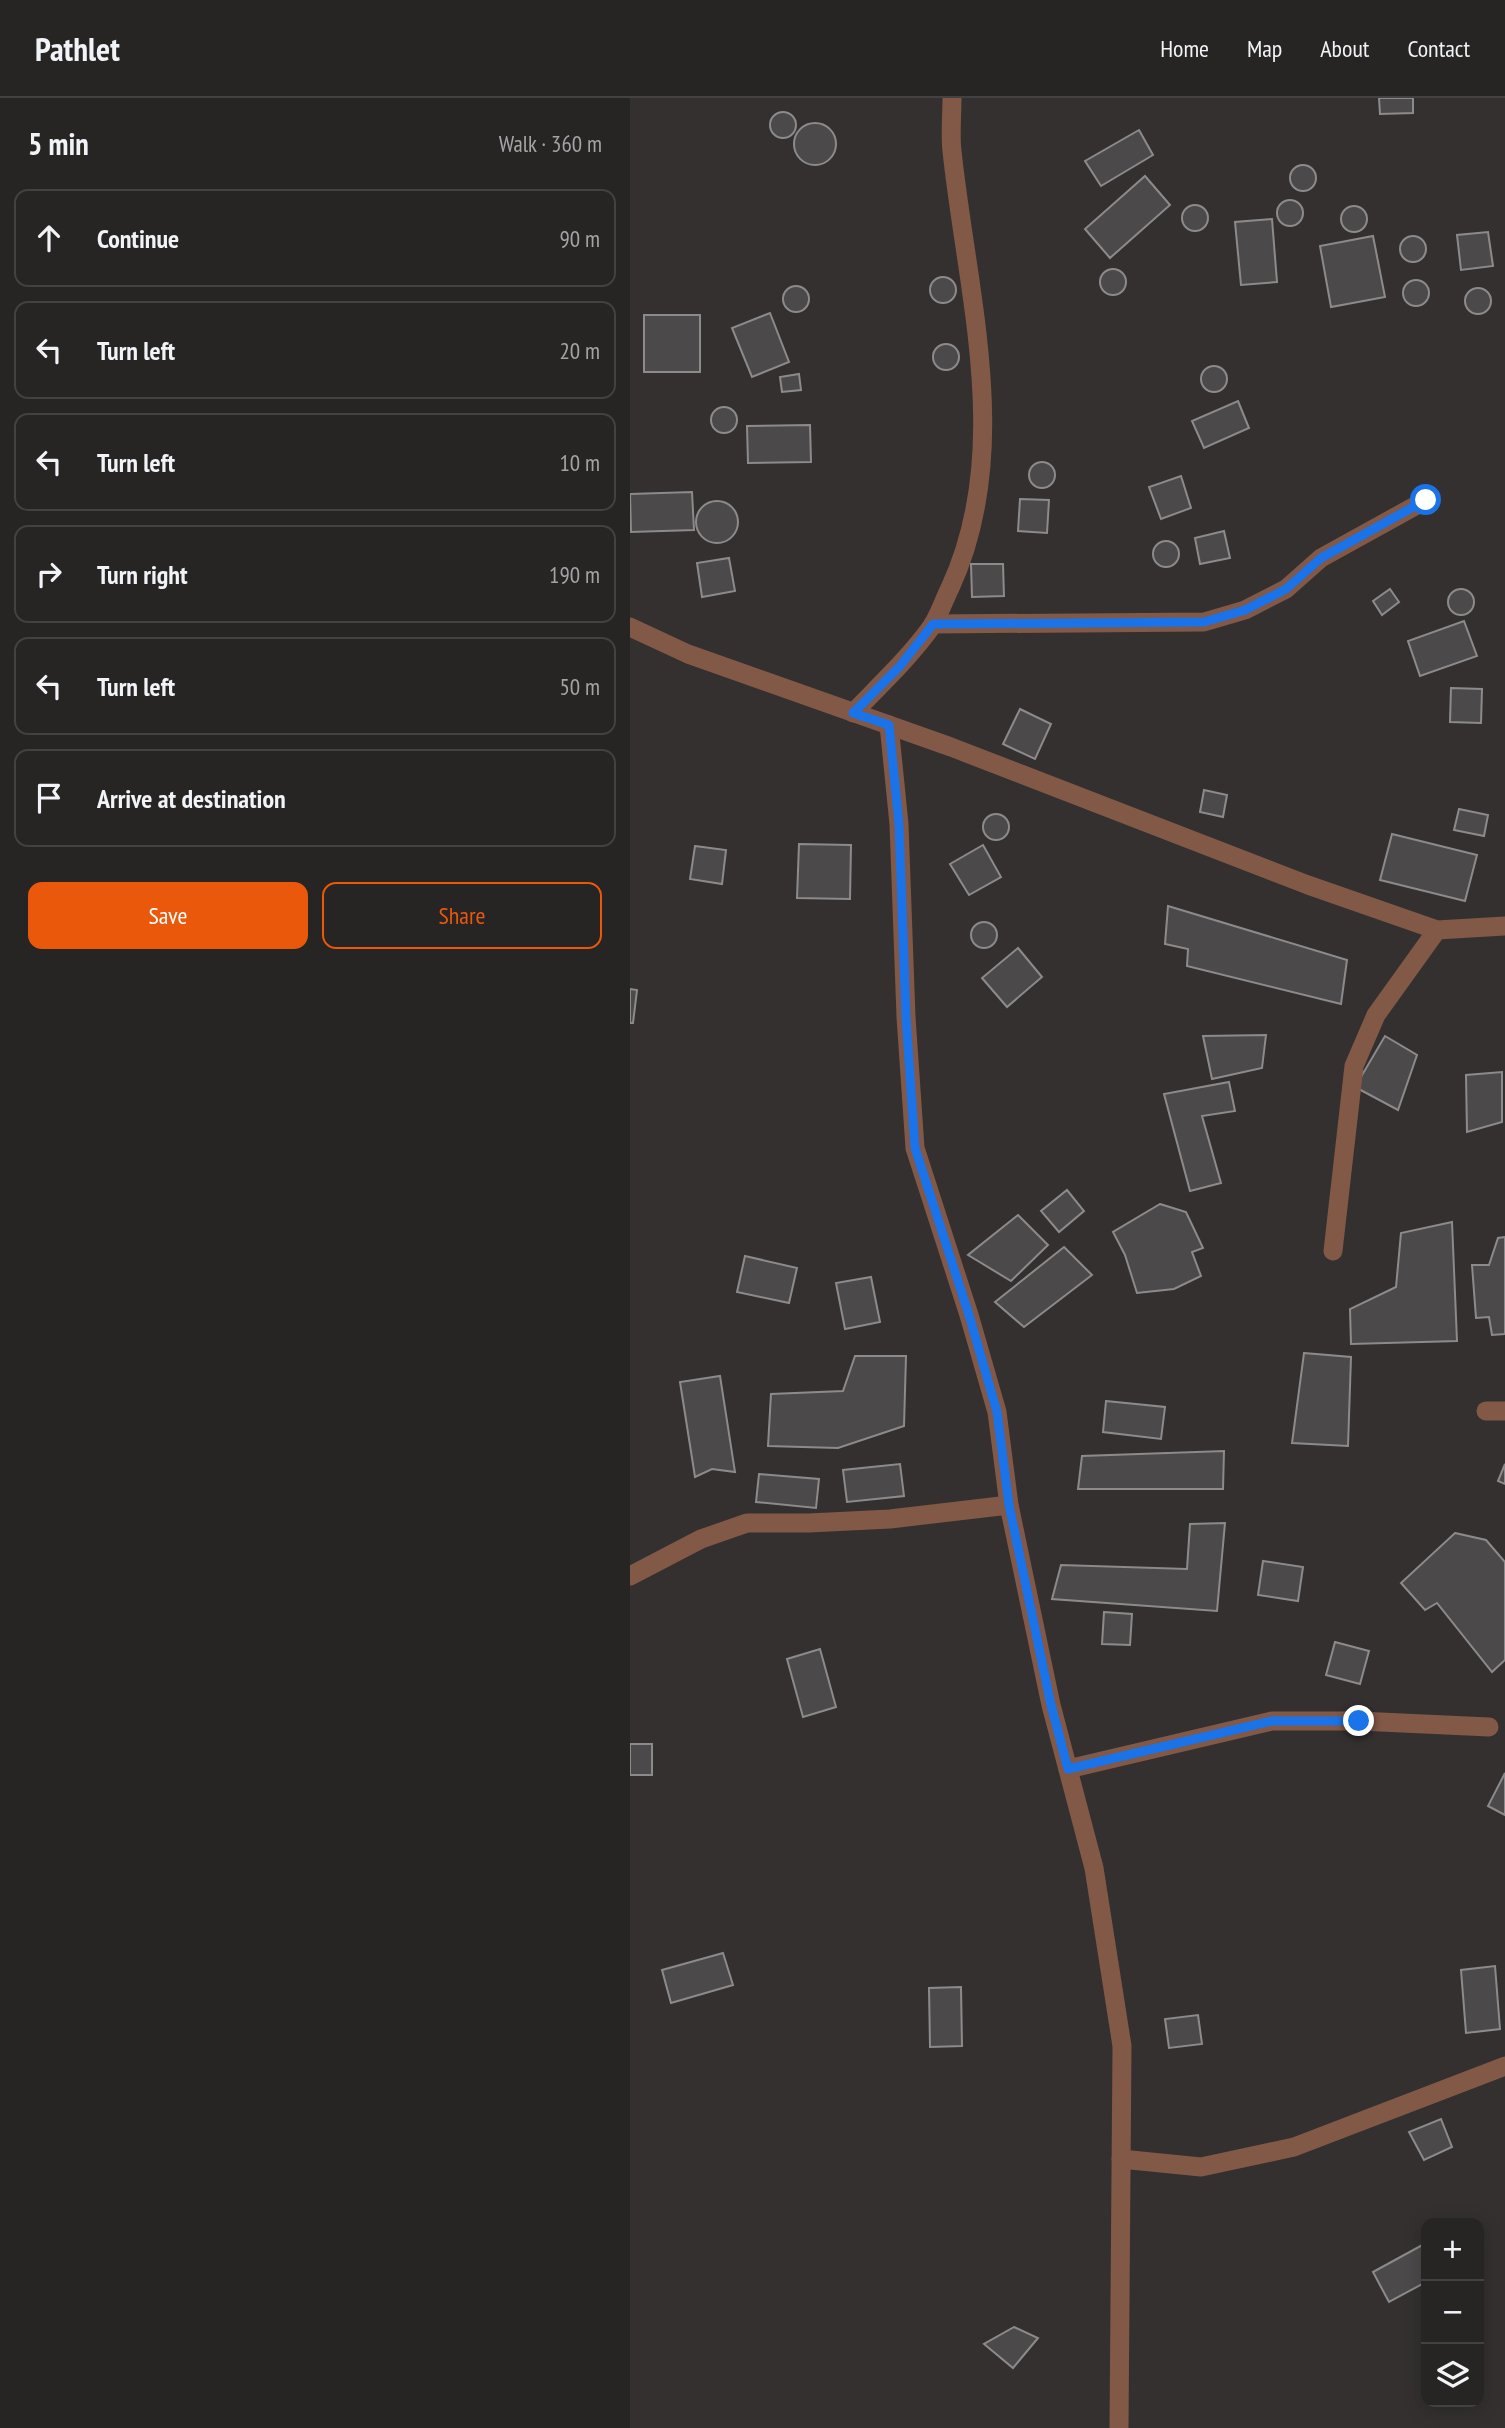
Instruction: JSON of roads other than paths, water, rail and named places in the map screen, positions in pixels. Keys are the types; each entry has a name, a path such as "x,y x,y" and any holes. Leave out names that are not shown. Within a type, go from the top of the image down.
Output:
{"street":[{"path":"853,713 900,666 933,624 960,566 968,538 979,468 984,408 974,306 952,149 952,98"},
{"path":"933,624 1204,622 1245,610 1286,589 1321,558 1426,500"},
{"path":"630,627 688,654 951,747 1308,885 1437,930 1505,926"},
{"path":"889,725 899,824 906,1017 915,1148 997,1412 1009,1505 1051,1705 1094,1868 1122,2046 1119,2428"},
{"path":"1333,1251 1354,1066 1376,1015 1437,930"},
{"path":"630,1576 701,1539 747,1523 890,1519 1009,1505"},
{"path":"1068,1769 1272,1721 1359,1721 1489,1727"},
{"path":"1121,2159 1201,2167 1294,2147 1505,2066"}]}
